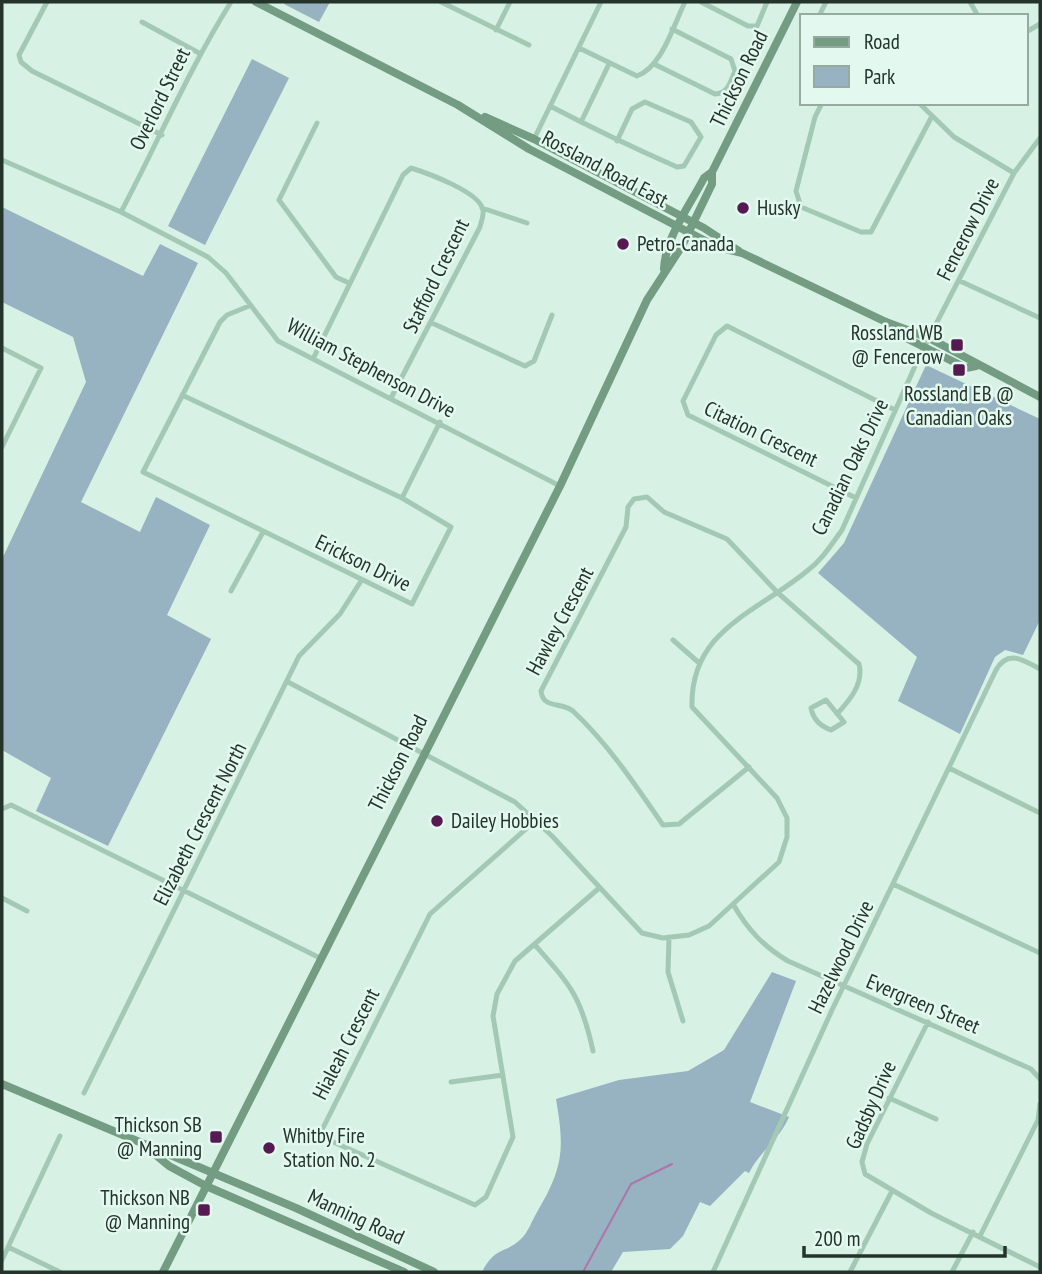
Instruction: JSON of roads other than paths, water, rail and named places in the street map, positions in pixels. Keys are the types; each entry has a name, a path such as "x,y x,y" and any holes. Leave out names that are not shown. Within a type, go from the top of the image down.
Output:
{"main road":[{"name":"Rossland Road East","path":"256,2 458,105 534,139 726,240 741,253"},
{"name":"Thickson Road","path":"664,269 672,262 694,223 712,184 712,172 797,2"},
{"name":"Rossland Road East","path":"458,105 529,149 678,227 718,247 741,253 886,322 929,338 972,359 976,366 1040,397"},
{"name":"Thickson Road","path":"163,1272 422,753 560,485 664,269 665,257 678,227 704,178 712,172"},
{"name":"Rossland Road East","path":"886,322 892,331 966,368 976,366"},
{"name":"Manning Road","path":"2,1084 296,1208 434,1272"},
{"name":"Manning Road","path":"146,1147 169,1166 206,1186 404,1272"}],"street":[{"path":"47,2 19,55 22,62 32,71 162,135"},
{"name":"Overlord Street","path":"121,212 162,135 199,53 231,2"},
{"path":"441,2 529,45"},
{"path":"496,30 510,2"},
{"path":"534,139 601,2"},
{"path":"579,48 637,76 646,73 654,64 685,2"},
{"path":"701,2 748,26 757,26 767,2"},
{"path":"142,22 199,53"},
{"path":"654,64 715,94 723,93 728,88 735,71 731,60 672,29"},
{"path":"581,122 610,64"},
{"path":"550,106 617,141 677,167 684,166 691,158 701,136 691,122 645,102 632,109 617,141"},
{"path":"821,105 815,117 796,191 798,199 801,207 861,232 871,232 931,118"},
{"path":"921,105 931,118 954,137 1014,173"},
{"path":"317,123 279,200 335,277 349,283"},
{"name":"Fencerow Drive","path":"929,338 1014,173 1040,138"},
{"name":"William Stephenson Drive","path":"2,160 121,212 208,257 226,273 278,341 560,485"},
{"name":"Stafford Crescent","path":"313,359 403,175 411,168 471,195 482,208 480,227 391,398"},
{"path":"482,208 527,223"},
{"path":"960,281 1040,318"},
{"name":"Erickson Drive","path":"182,395 402,498 451,527 412,604 143,472 182,395 219,322 227,315 249,306"},
{"path":"432,323 525,366 534,361 552,315"},
{"name":"Citation Crescent","path":"856,498 688,415 683,401 716,335 727,326 895,410"},
{"name":"Canadian Oaks Drive","path":"669,937 689,934 709,926 779,863 787,837 787,818 777,798 692,707 691,688 698,662 706,648 728,628 778,593 825,555 842,530 929,338"},
{"path":"2,348 41,368 2,447"},
{"path":"402,498 440,422"},
{"name":"Hawley Crescent","path":"749,767 679,824 663,825 621,766 572,709 546,703 541,691 558,664 626,527 628,507 634,499 647,498 664,512 727,539 778,593"},
{"path":"231,591 241,567 263,532"},
{"name":"Elizabeth Crescent North","path":"84,1093 299,656 340,614 361,581"},
{"path":"778,593 859,664 861,672 852,697 837,714"},
{"path":"673,640 698,662"},
{"name":"Hazelwood Drive","path":"713,1272 844,988 996,670 1004,659 1018,658 1040,669"},
{"path":"288,682 515,802 536,820 642,933 669,937 668,972 684,1021"},
{"path":"826,700 837,714 844,722 831,730 822,727 812,716 811,708 826,700"},
{"path":"950,768 1040,813"},
{"path":"2,809 11,805 320,958"},
{"name":"Hialeah Crescent","path":"536,820 430,914 321,1132 331,1142 475,1205 486,1197 513,1138 493,1016 497,995 515,961 598,889"},
{"path":"893,884 1040,953"},
{"path":"2,898 27,911"},
{"name":"Evergreen Street","path":"733,904 747,928 764,947 844,988 928,1022 1031,1069 1040,1079"},
{"path":"535,945 573,989 586,1017 593,1051"},
{"name":"Gadsby Drive","path":"928,1022 889,1098 862,1162 865,1174 892,1191 1040,1267"},
{"path":"451,1082 503,1075"},
{"path":"889,1098 936,1119"},
{"path":"980,1236 1038,1120 1040,1104"},
{"path":"2,1260 60,1136"},
{"path":"850,1272 892,1191"},
{"path":"953,1272 973,1232"},
{"path":"8,1247 60,1272"}],"waterway":[{"path":"583,1272 631,1184 672,1164"}],"place":[{"name":"Husky","path":"743,208"},
{"name":"Petro-Canada","path":"623,244"},
{"name":"Rossland WB @ Fencerow","path":"957,345"},
{"name":"Rossland EB @ Canadian Oaks","path":"959,370"},
{"name":"Dailey Hobbies","path":"437,821"},
{"name":"Thickson SB @ Manning","path":"216,1137"},
{"name":"Whitby Fire Station No. 2","path":"269,1148"},
{"name":"Thickson NB @ Manning","path":"204,1210"}]}
